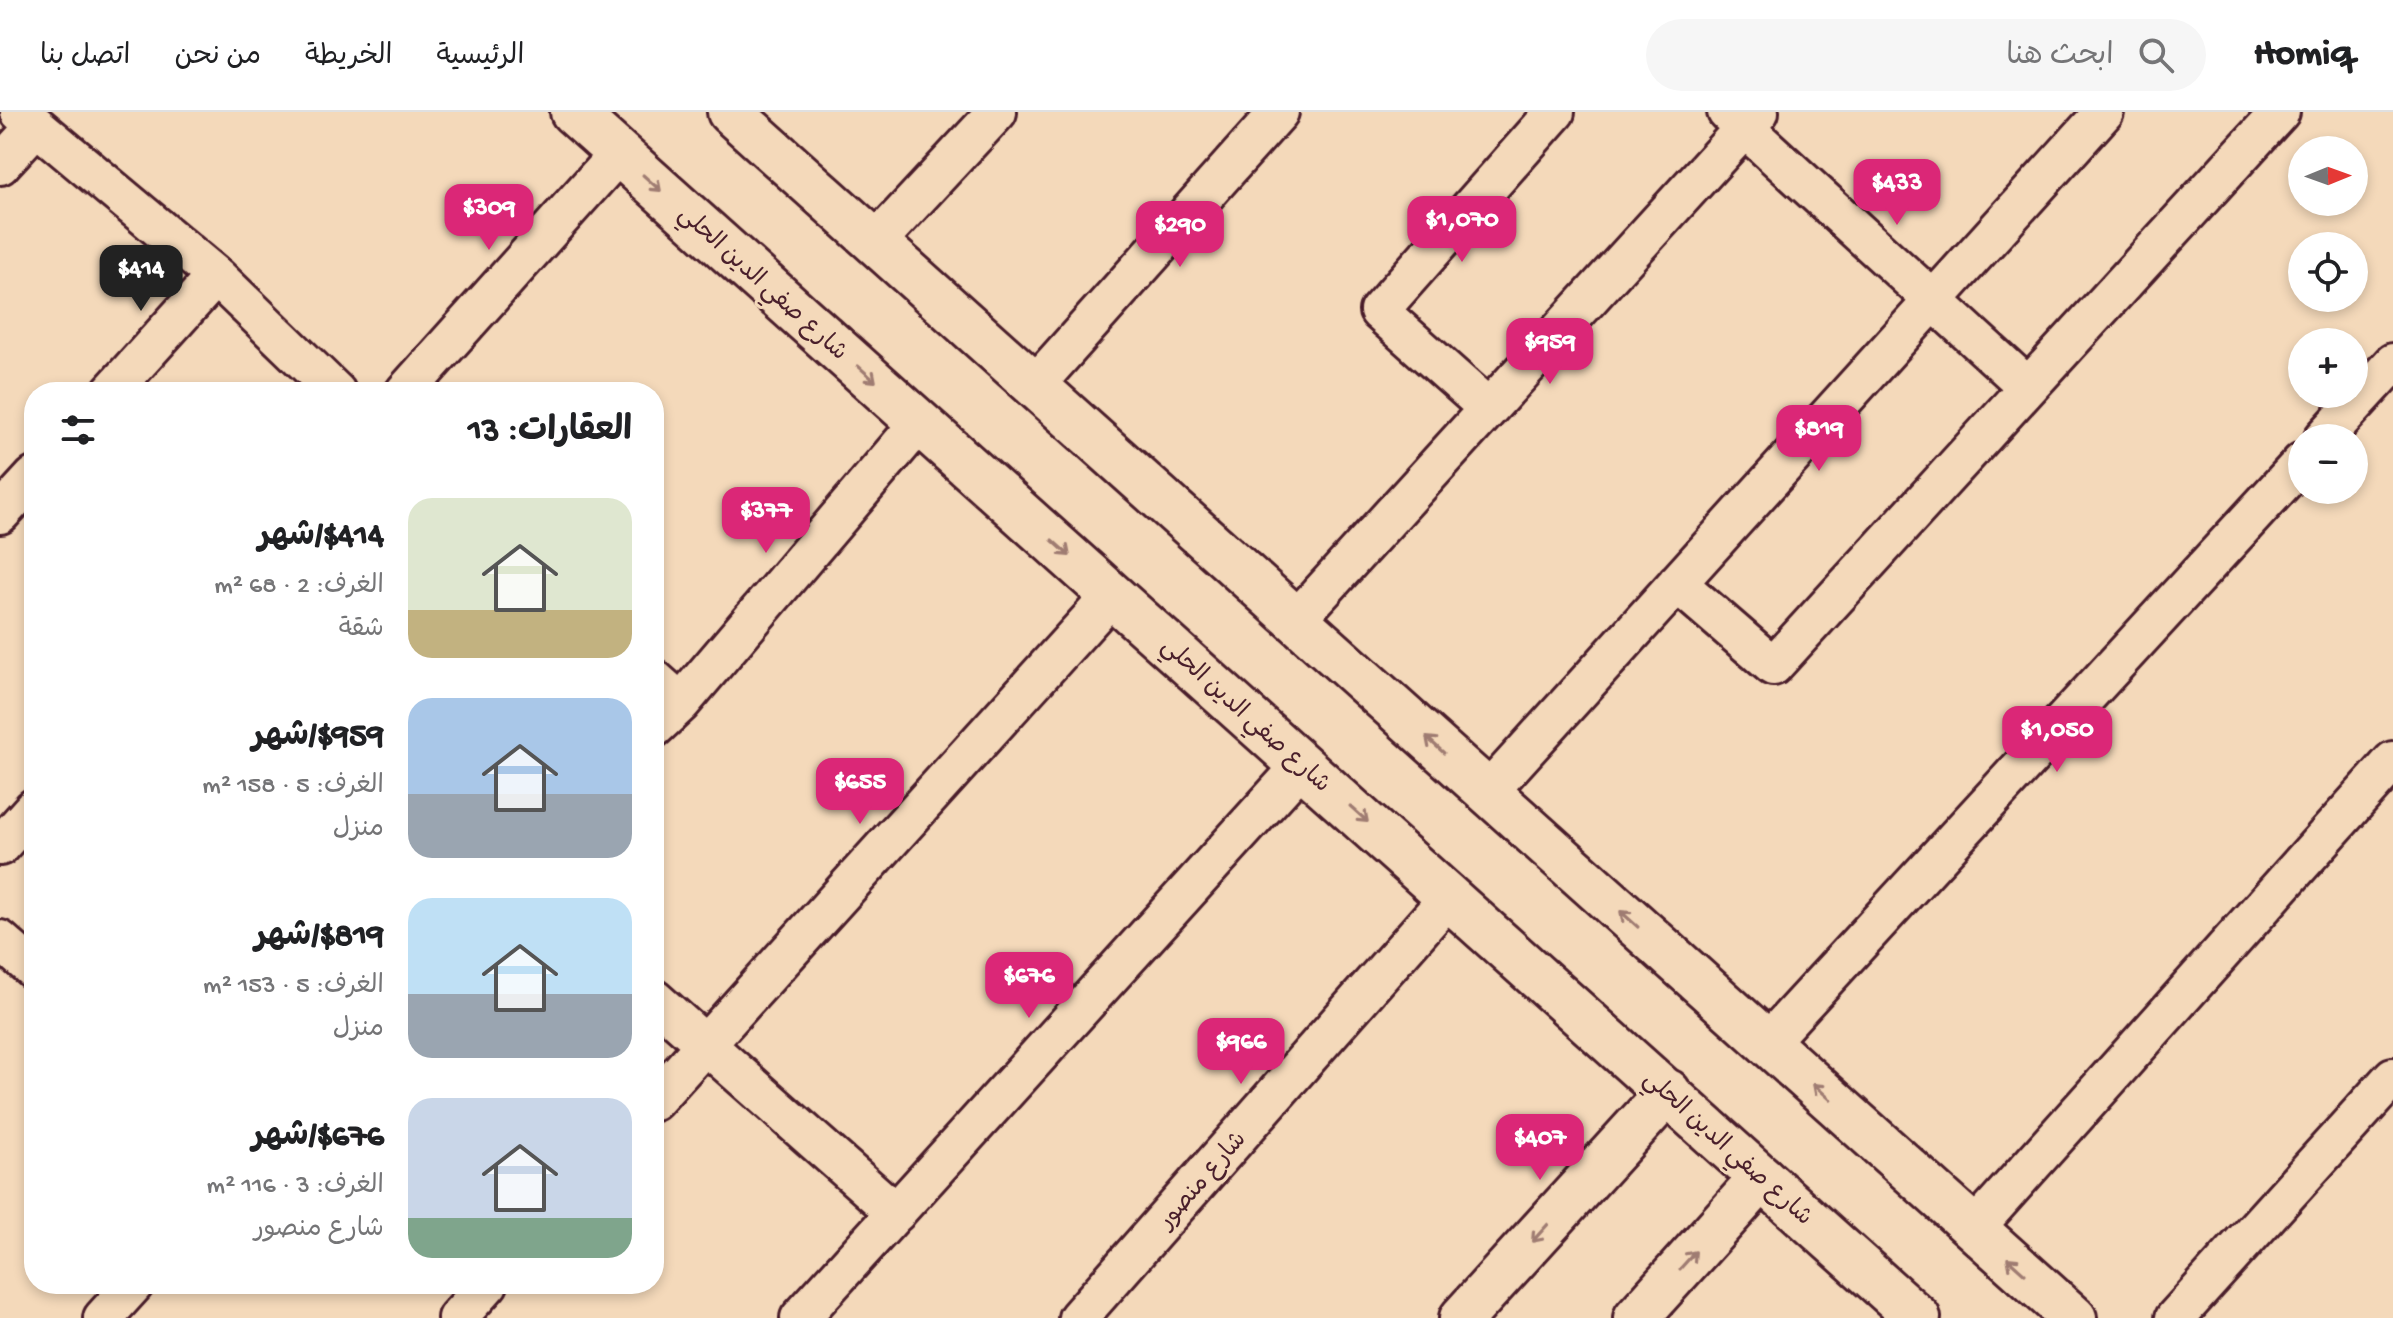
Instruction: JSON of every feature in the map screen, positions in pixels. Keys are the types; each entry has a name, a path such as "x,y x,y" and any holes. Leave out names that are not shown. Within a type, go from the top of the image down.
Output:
{"main road":[{"name":"شارع صفي الدين الحلي","path":"573,112 1918,1318"},
{"path":"730,112 2074,1318"},
{"path":"1462,1318 1668,1092"},
{"path":"1636,1318 1762,1178"}],"street":[{"path":"876,242 997,112"},
{"path":"1035,385 1279,112"},
{"path":"1488,408 1379,311 1555,112"},
{"path":"1488,792 2104,112"},
{"path":"1677,583 1773,666 2280,112"},
{"path":"1296,620 1744,117 1932,302 2028,387"},
{"path":"0,165 28,119 216,276 326,382"},
{"path":"414,382 619,153"},
{"path":"120,382 216,276"},
{"path":"2337,424 2393,363"},
{"path":"664,702 920,422"},
{"path":"1767,1043 2288,477"},
{"path":"0,514 24,488"},
{"path":"664,1090 1113,594"},
{"path":"1974,1229 2393,761"},
{"path":"800,1318 1303,764"},
{"path":"0,846 24,819"},
{"name":"شارع منصور","path":"1078,1318 1450,896"},
{"path":"0,940 24,961"},
{"path":"664,1008 896,1213"},
{"path":"2175,1318 2393,1077"},
{"path":"103,1318 125,1294"},
{"path":"457,1318 479,1294"}]}
